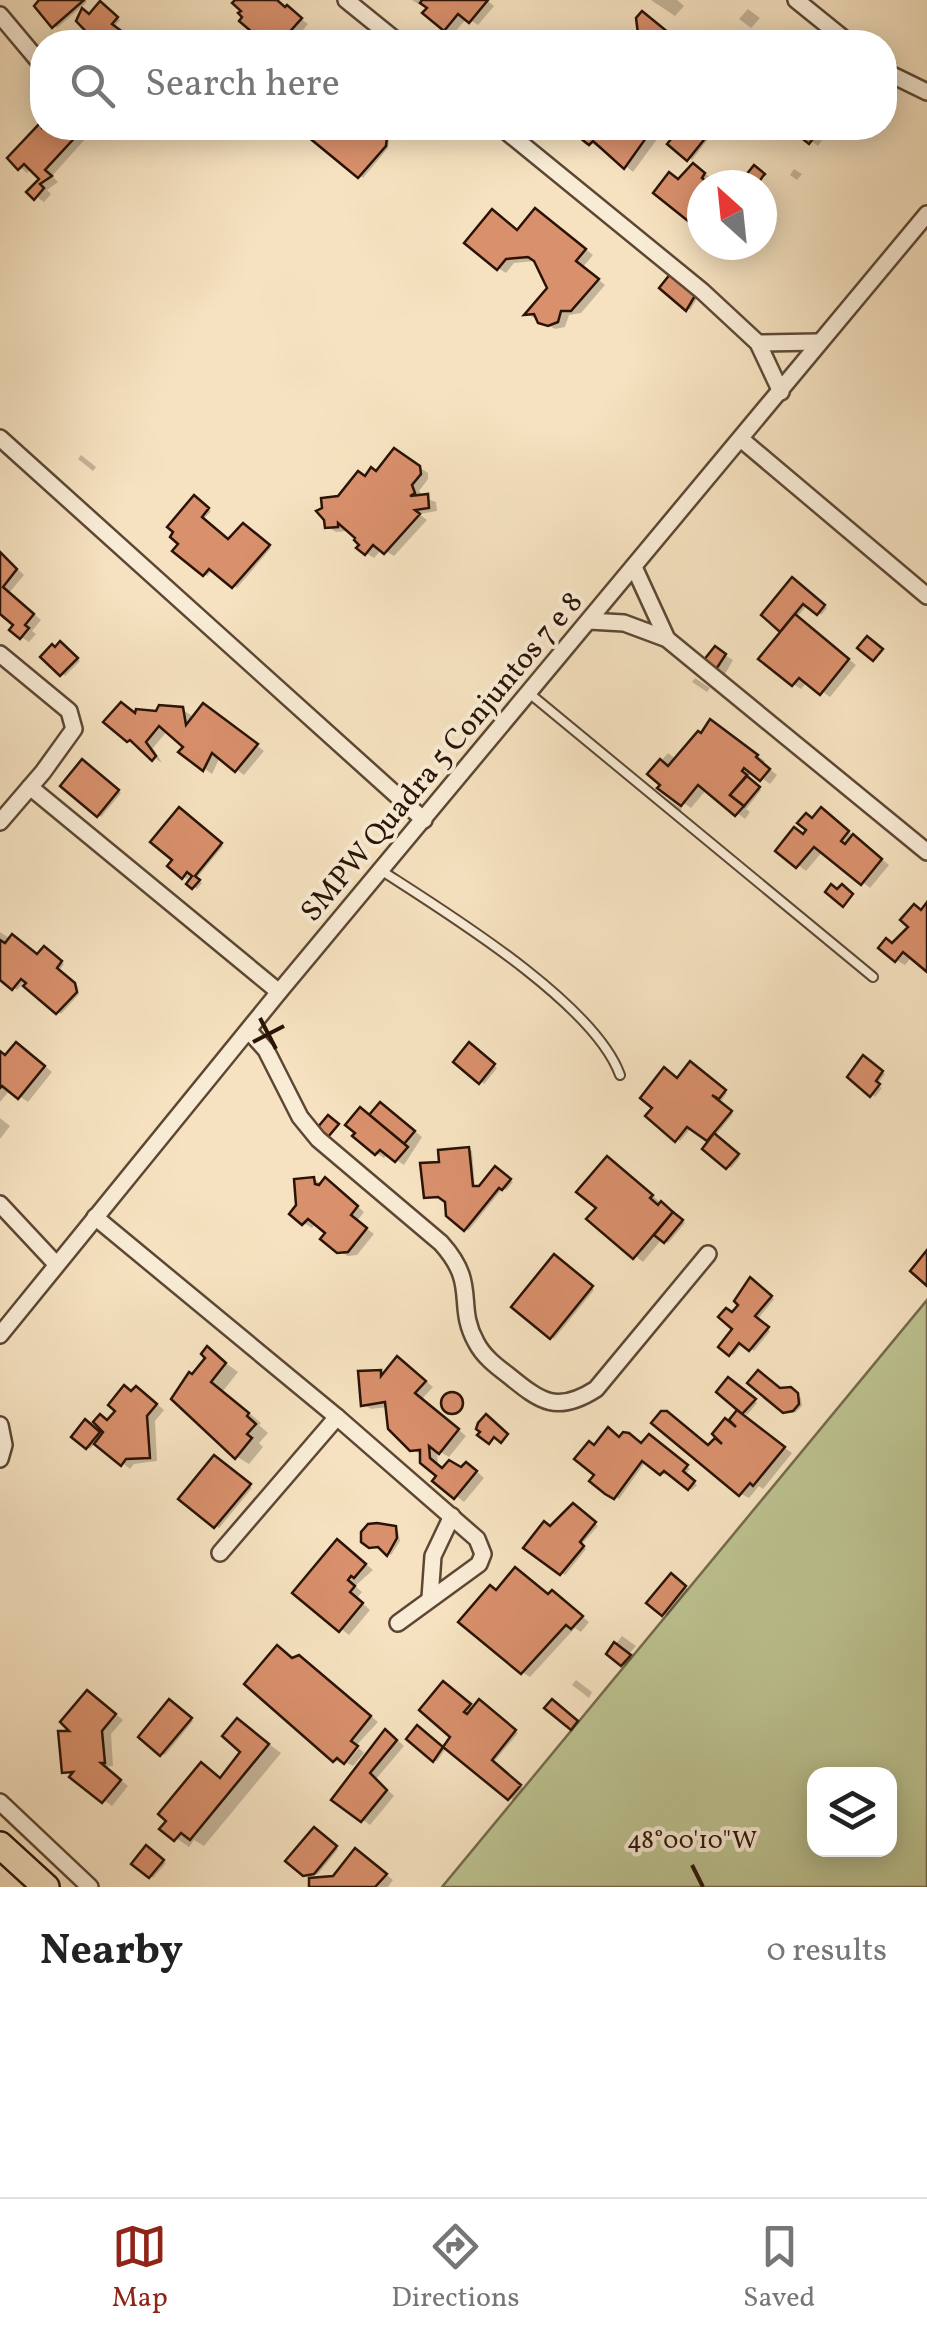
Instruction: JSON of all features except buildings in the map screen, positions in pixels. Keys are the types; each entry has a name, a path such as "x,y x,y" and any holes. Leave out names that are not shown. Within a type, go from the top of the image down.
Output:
{"main road":[{"path":"0,1845 46,1887"},
{"path":"0,1862 32,1887"}],"street":[{"path":"346,0 383,30"},
{"path":"796,0 833,30"},
{"path":"0,15 30,51"},
{"path":"897,77 927,92"},
{"path":"517,140 758,343 780,392"},
{"name":"SMPW Quadra 5 Conjuntos 7 e 8","path":"0,1335 279,992 927,214"},
{"path":"758,343 818,342"},
{"path":"0,438 424,820"},
{"path":"742,440 927,596"},
{"path":"634,567 668,638"},
{"path":"589,621 624,623 668,638 927,852"},
{"path":"0,654 73,717 74,729 0,822"},
{"path":"30,787 279,992"},
{"path":"249,1032 266,1050 300,1117 318,1140 458,1261 466,1289 469,1326 476,1343 491,1362 531,1395 560,1404 576,1402 596,1390 708,1254"},
{"path":"0,1204 56,1264"},
{"path":"94,1217 337,1418 477,1540 483,1554 480,1564 398,1623"},
{"path":"220,1553 337,1418"},
{"path":"0,1426 4,1445 0,1460"},
{"path":"430,1598 432,1556 452,1516"},
{"path":"0,1802 90,1887"}],"lane":[{"path":"529,693 873,977"},
{"path":"382,870 520,966 600,1038 620,1075"}],"green space":[{"path":"927,1300 927,1887 442,1887"}]}
